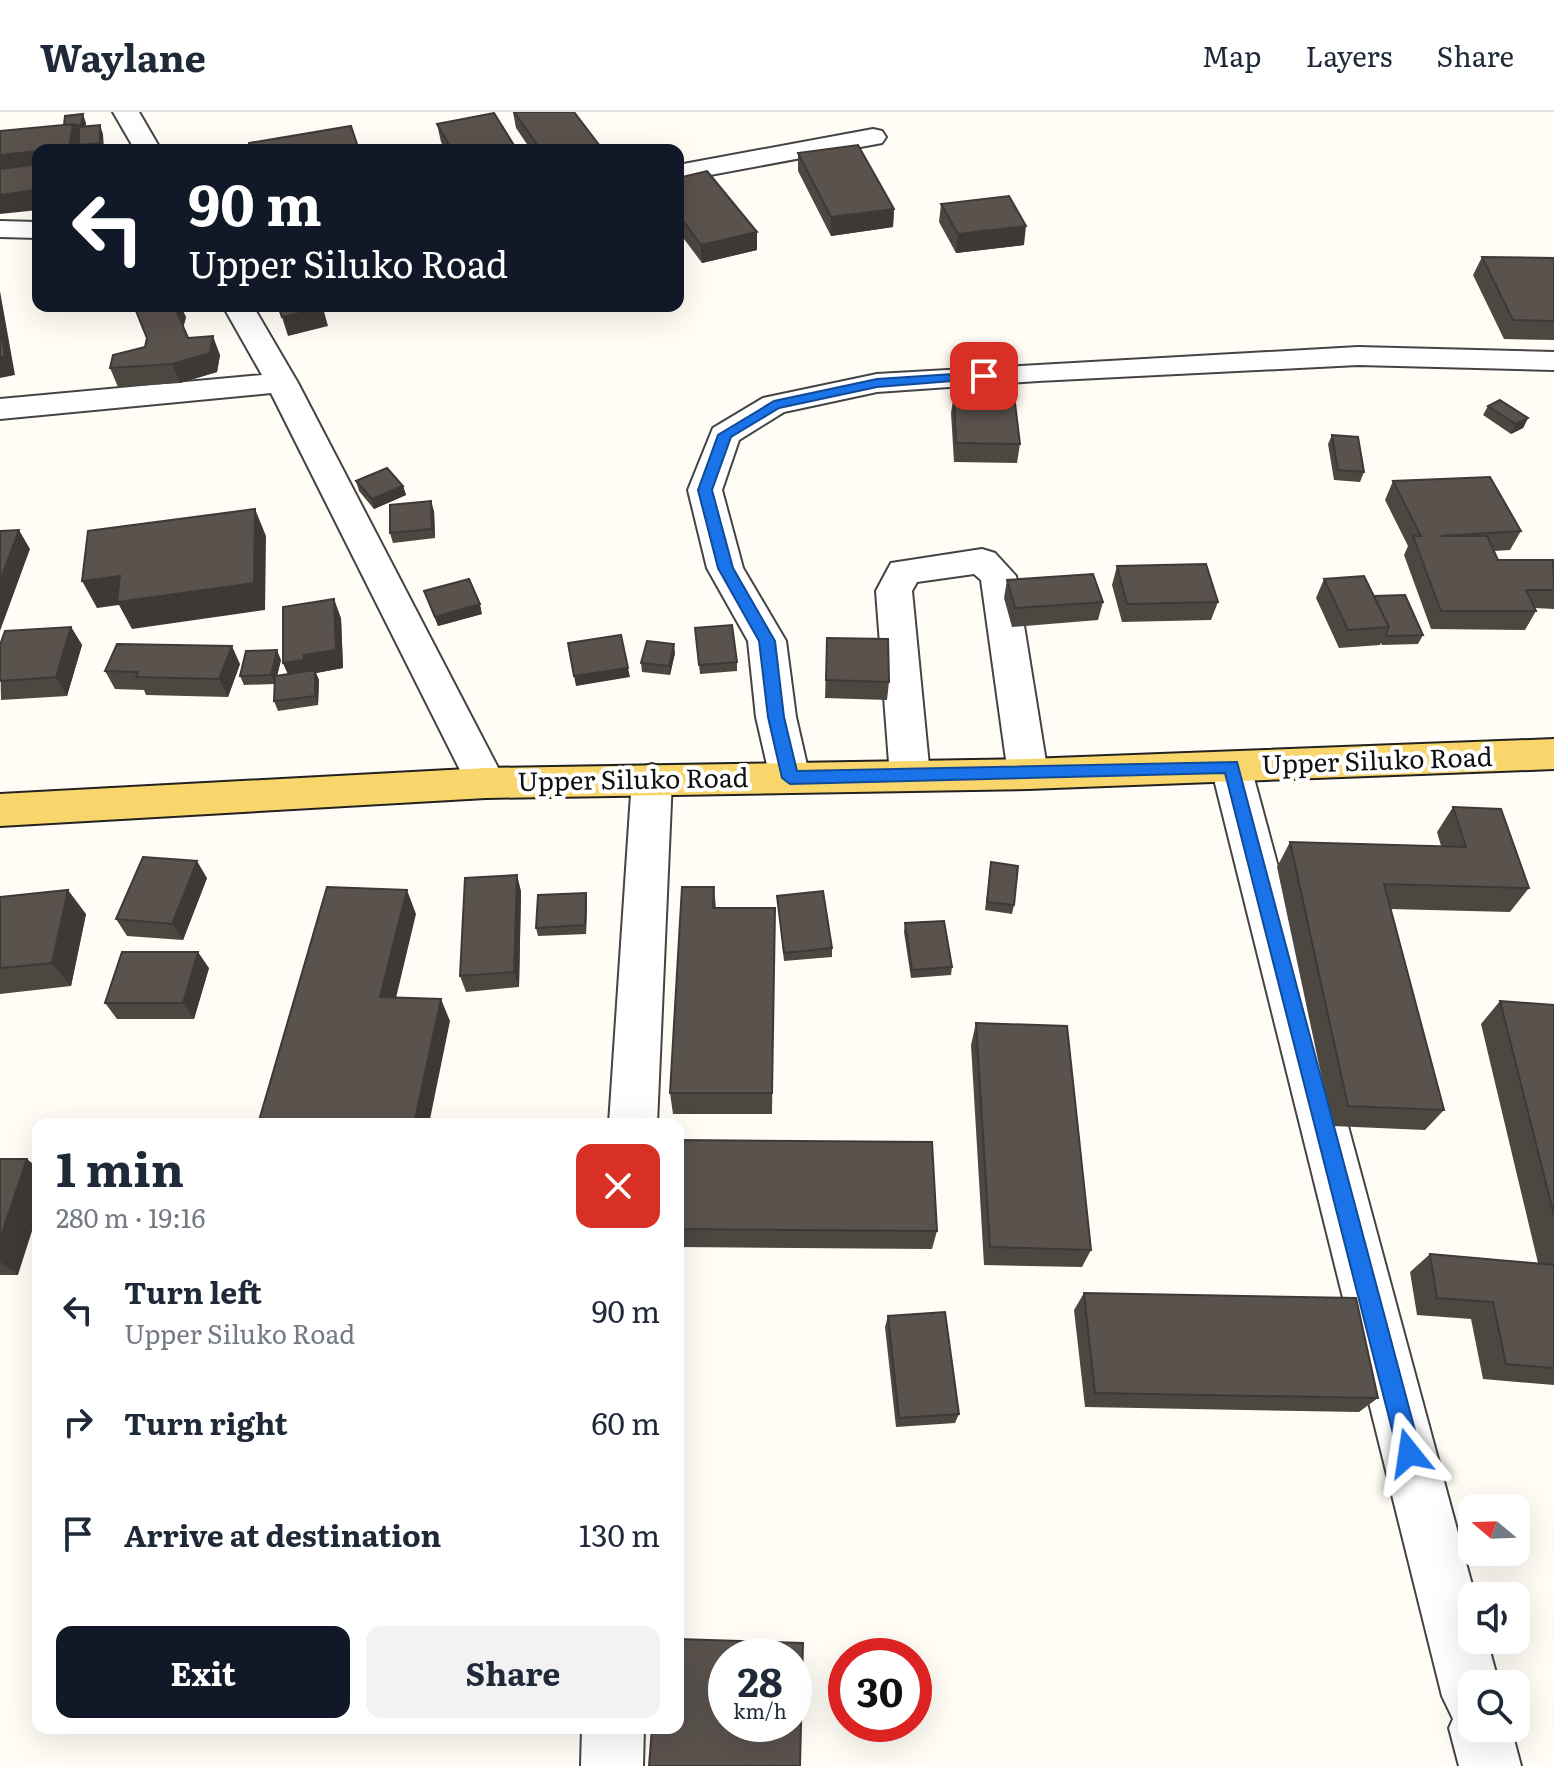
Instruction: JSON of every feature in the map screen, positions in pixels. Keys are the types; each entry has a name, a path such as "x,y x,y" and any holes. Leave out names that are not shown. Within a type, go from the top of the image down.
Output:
{"main road":[{"name":"Upper Siluko Road","path":"0,810 486,783 1028,774 1554,754"}],"street":[{"path":"136,114 146,144"},
{"path":"684,172 873,137"},
{"path":"0,229 32,230"},
{"path":"241,312 282,383 486,783"},
{"path":"790,778 776,717 767,641 725,568 705,490 725,435 774,405 877,383 1038,372 1358,356 1554,361"},
{"path":"0,409 282,383"},
{"path":"910,776 894,591 904,572 982,561 998,576 1028,774"},
{"path":"1231,767 1465,1670"},
{"path":"633,1118 652,779"},
{"path":"612,1766 613,1734"},
{"path":"1484,1742 1490,1766"}],"building":[{"path":"514,112 574,112 598,144 537,144"},
{"path":"494,113 513,144 449,144 437,124"},
{"path":"83,114 81,125 64,125 65,116"},
{"path":"73,124 70,144 32,144 32,152 0,155 0,131"},
{"path":"100,125 100,143 79,144 79,127"},
{"path":"351,126 357,144 249,144"},
{"path":"858,145 894,209 831,217 798,153"},
{"path":"32,165 32,191 0,195 0,169"},
{"path":"707,171 757,232 701,245 684,222 684,177"},
{"path":"1009,196 1026,226 958,234 941,204"},
{"path":"1482,257 1554,258 1554,321 1513,320"},
{"path":"136,312 177,312 188,338 213,336 210,353 172,364 110,368 113,355 145,347 147,338"},
{"path":"280,312 305,312 282,317"},
{"path":"0,325 5,356 0,357"},
{"path":"954,394 1014,395 1020,444 956,443"},
{"path":"1500,400 1528,418 1516,424 1488,406"},
{"path":"1332,435 1358,437 1364,472 1338,470"},
{"path":"387,468 403,486 372,499 356,481"},
{"path":"1490,477 1521,531 1441,536 1487,536 1498,560 1553,560 1554,590 1526,590 1536,611 1441,611 1413,536 1421,536 1393,481"},
{"path":"431,501 432,529 390,533 390,505"},
{"path":"255,509 254,583 117,602 120,576 82,581 88,531"},
{"path":"19,530 0,581 0,531"},
{"path":"1206,564 1218,602 1127,604 1117,566"},
{"path":"1093,574 1103,602 1015,608 1007,580"},
{"path":"1364,576 1389,627 1348,630 1324,579"},
{"path":"469,579 480,604 435,617 424,591"},
{"path":"1405,595 1423,635 1387,636 1389,627 1374,596"},
{"path":"334,599 336,650 304,655 304,660 283,663 283,607"},
{"path":"732,625 737,662 699,665 695,628"},
{"path":"71,627 56,677 0,681 0,645 5,631"},
{"path":"621,635 628,668 574,676 568,643"},
{"path":"827,638 888,639 889,682 826,680"},
{"path":"647,641 674,644 669,666 641,663"},
{"path":"117,644 232,646 219,679 136,677 138,672 105,671"},
{"path":"277,650 271,675 240,676 246,651"},
{"path":"315,670 315,696 274,701 275,676"},
{"path":"1453,807 1501,809 1529,888 1384,884 1444,1110 1348,1106 1290,842 1466,847"},
{"path":"143,857 197,861 172,924 116,919"},
{"path":"991,862 1018,866 1014,905 987,902"},
{"path":"517,875 514,972 460,976 465,878"},
{"path":"327,887 407,890 380,997 441,999 415,1118 260,1118"},
{"path":"682,887 714,887 713,908 775,908 772,1093 670,1093"},
{"path":"68,890 52,963 0,968 0,897"},
{"path":"823,891 832,948 784,953 777,896"},
{"path":"586,893 585,925 536,928 538,895"},
{"path":"944,921 952,967 912,970 905,923"},
{"path":"122,952 198,952 183,1003 105,1003"},
{"path":"1500,1001 1554,1005 1554,1215"},
{"path":"976,1023 1067,1026 1091,1250 990,1247"},
{"path":"684,1140 932,1142 937,1231 684,1229"},
{"path":"0,1159 27,1159 0,1239"},
{"path":"1430,1254 1554,1265 1554,1368 1506,1364 1493,1302 1437,1298"},
{"path":"1084,1293 1356,1298 1378,1398 1095,1393"},
{"path":"945,1312 959,1414 899,1418 888,1316"},
{"path":"684,1639 708,1640 708,1742 801,1742 800,1766 649,1766 652,1734 684,1734"}],"route":[{"path":"984,376 877,383 774,405 725,435 705,490 725,568 767,641 776,717 790,778 1231,767 1409,1453"}]}
